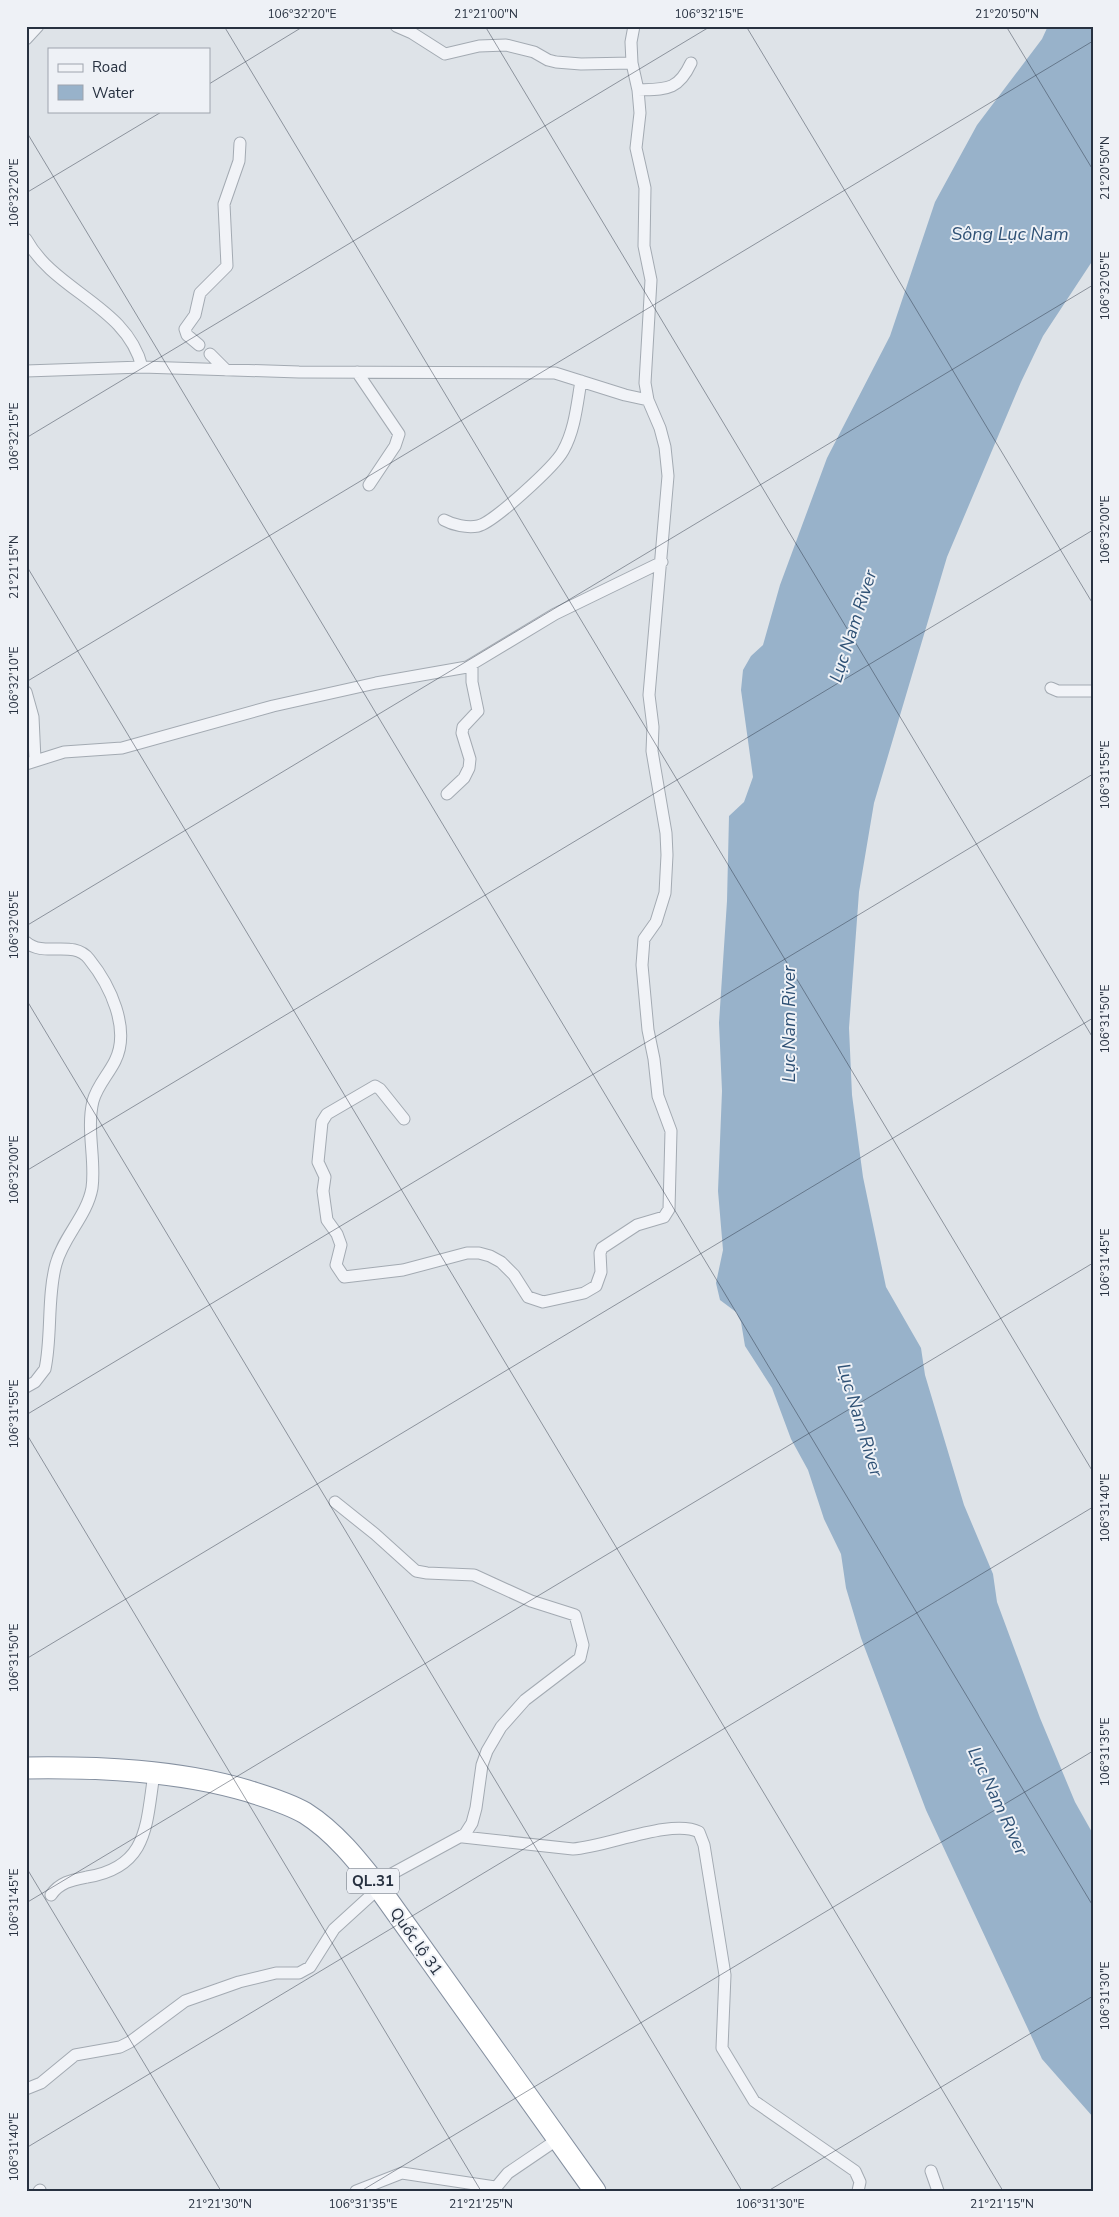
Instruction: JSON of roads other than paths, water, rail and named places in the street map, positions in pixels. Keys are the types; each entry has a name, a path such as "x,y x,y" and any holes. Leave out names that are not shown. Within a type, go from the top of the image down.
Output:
{"highway":[{"name":"Quốc lộ 31","path":"26,1768 90,1769 198,1778 271,1798 304,1813 327,1830 348,1849 377,1885 595,2191"}],"street":[{"path":"26,39 38,26"},
{"path":"396,26 412,33 445,54 479,46 506,45 534,52 556,62 581,64 632,63"},
{"path":"404,1119 380,1089 375,1086 327,1114 322,1122 318,1162 325,1177 323,1191 326,1220 337,1234 341,1245 336,1265 344,1277 376,1275 403,1270 466,1253 478,1253 490,1256 501,1262 514,1275 528,1296 543,1302 591,1290 599,1282 602,1268 600,1253 602,1248 636,1225 657,1220 668,1213 671,1131 658,1096 654,1059 648,1030 642,965 644,939 656,922 665,893 666,833 652,751 653,727 649,695 662,562 668,468 660,428 648,400 645,383 652,280 644,246 645,188 636,148 639,126 638,90 632,63 631,42 634,26"},
{"path":"638,90 670,88 685,77 691,63"},
{"path":"199,345 187,335 185,329 195,315 200,293 227,266 224,204 239,161 240,143"},
{"path":"26,240 32,251 50,270 118,324 137,350 142,367"},
{"path":"210,354 226,370"},
{"path":"26,371 142,367 357,372 538,372 555,373 648,400"},
{"path":"357,372 398,434 395,446 369,485"},
{"path":"444,520 468,526 482,524 549,469 567,443 574,420 581,381"},
{"path":"26,692 33,717 31,762 64,752 122,748 247,712 376,683 457,669 472,664 555,614 662,562"},
{"path":"447,794 464,778 470,768 470,759 462,733 463,728 478,711 472,682 472,664"},
{"path":"1051,688 1058,691 1093,691"},
{"path":"26,942 36,948 71,949 84,954 99,973 111,995 120,1028 117,1057 97,1089 92,1104 92,1190 56,1263 45,1369 35,1382 26,1387"},
{"path":"335,1502 375,1534 416,1571 474,1575 531,1601 575,1615 583,1645 580,1658 525,1700 501,1728 482,1765 474,1816 463,1837"},
{"path":"51,1895 60,1885 110,1872 134,1854 143,1836 154,1774"},
{"path":"26,2089 41,2083 75,2055 120,2048 190,1998 266,1975 304,1971 310,1967 334,1929 377,1885 406,1864 463,1837 573,1849 588,1848 665,1830 687,1828 699,1832 704,1845 724,1968 722,2048 751,2098 855,2171 860,2178 858,2191"},
{"path":"352,2190 402,2173 494,2189 508,2173 558,2139"},
{"path":"931,2170 938,2191"}],"water":[{"name":"Sông Lục Nam","path":"1048,26 1093,26 1093,260 1043,336 1021,382 947,557 874,803 859,892 849,1028 852,1095 863,1177 886,1287 921,1348 925,1375 964,1505 993,1574 997,1602 1040,1718 1075,1802 1093,1834 1093,2117 1042,2059 926,1810 861,1638 846,1588 841,1554 824,1519 808,1470 791,1439 772,1388 745,1346 741,1322 736,1312 720,1300 716,1283 723,1250 718,1191 722,1091 719,1023 727,901 729,816 744,802 753,777 741,690 743,670 751,656 763,645 780,585 827,458 890,336 935,202 977,125 1042,39"}],"water label":[{"name":"Lục Nam River","path":"853,626"},
{"name":"Lục Nam River","path":"789,1024"},
{"name":"Lục Nam River","path":"860,1420"},
{"name":"Lục Nam River","path":"998,1801"}]}
